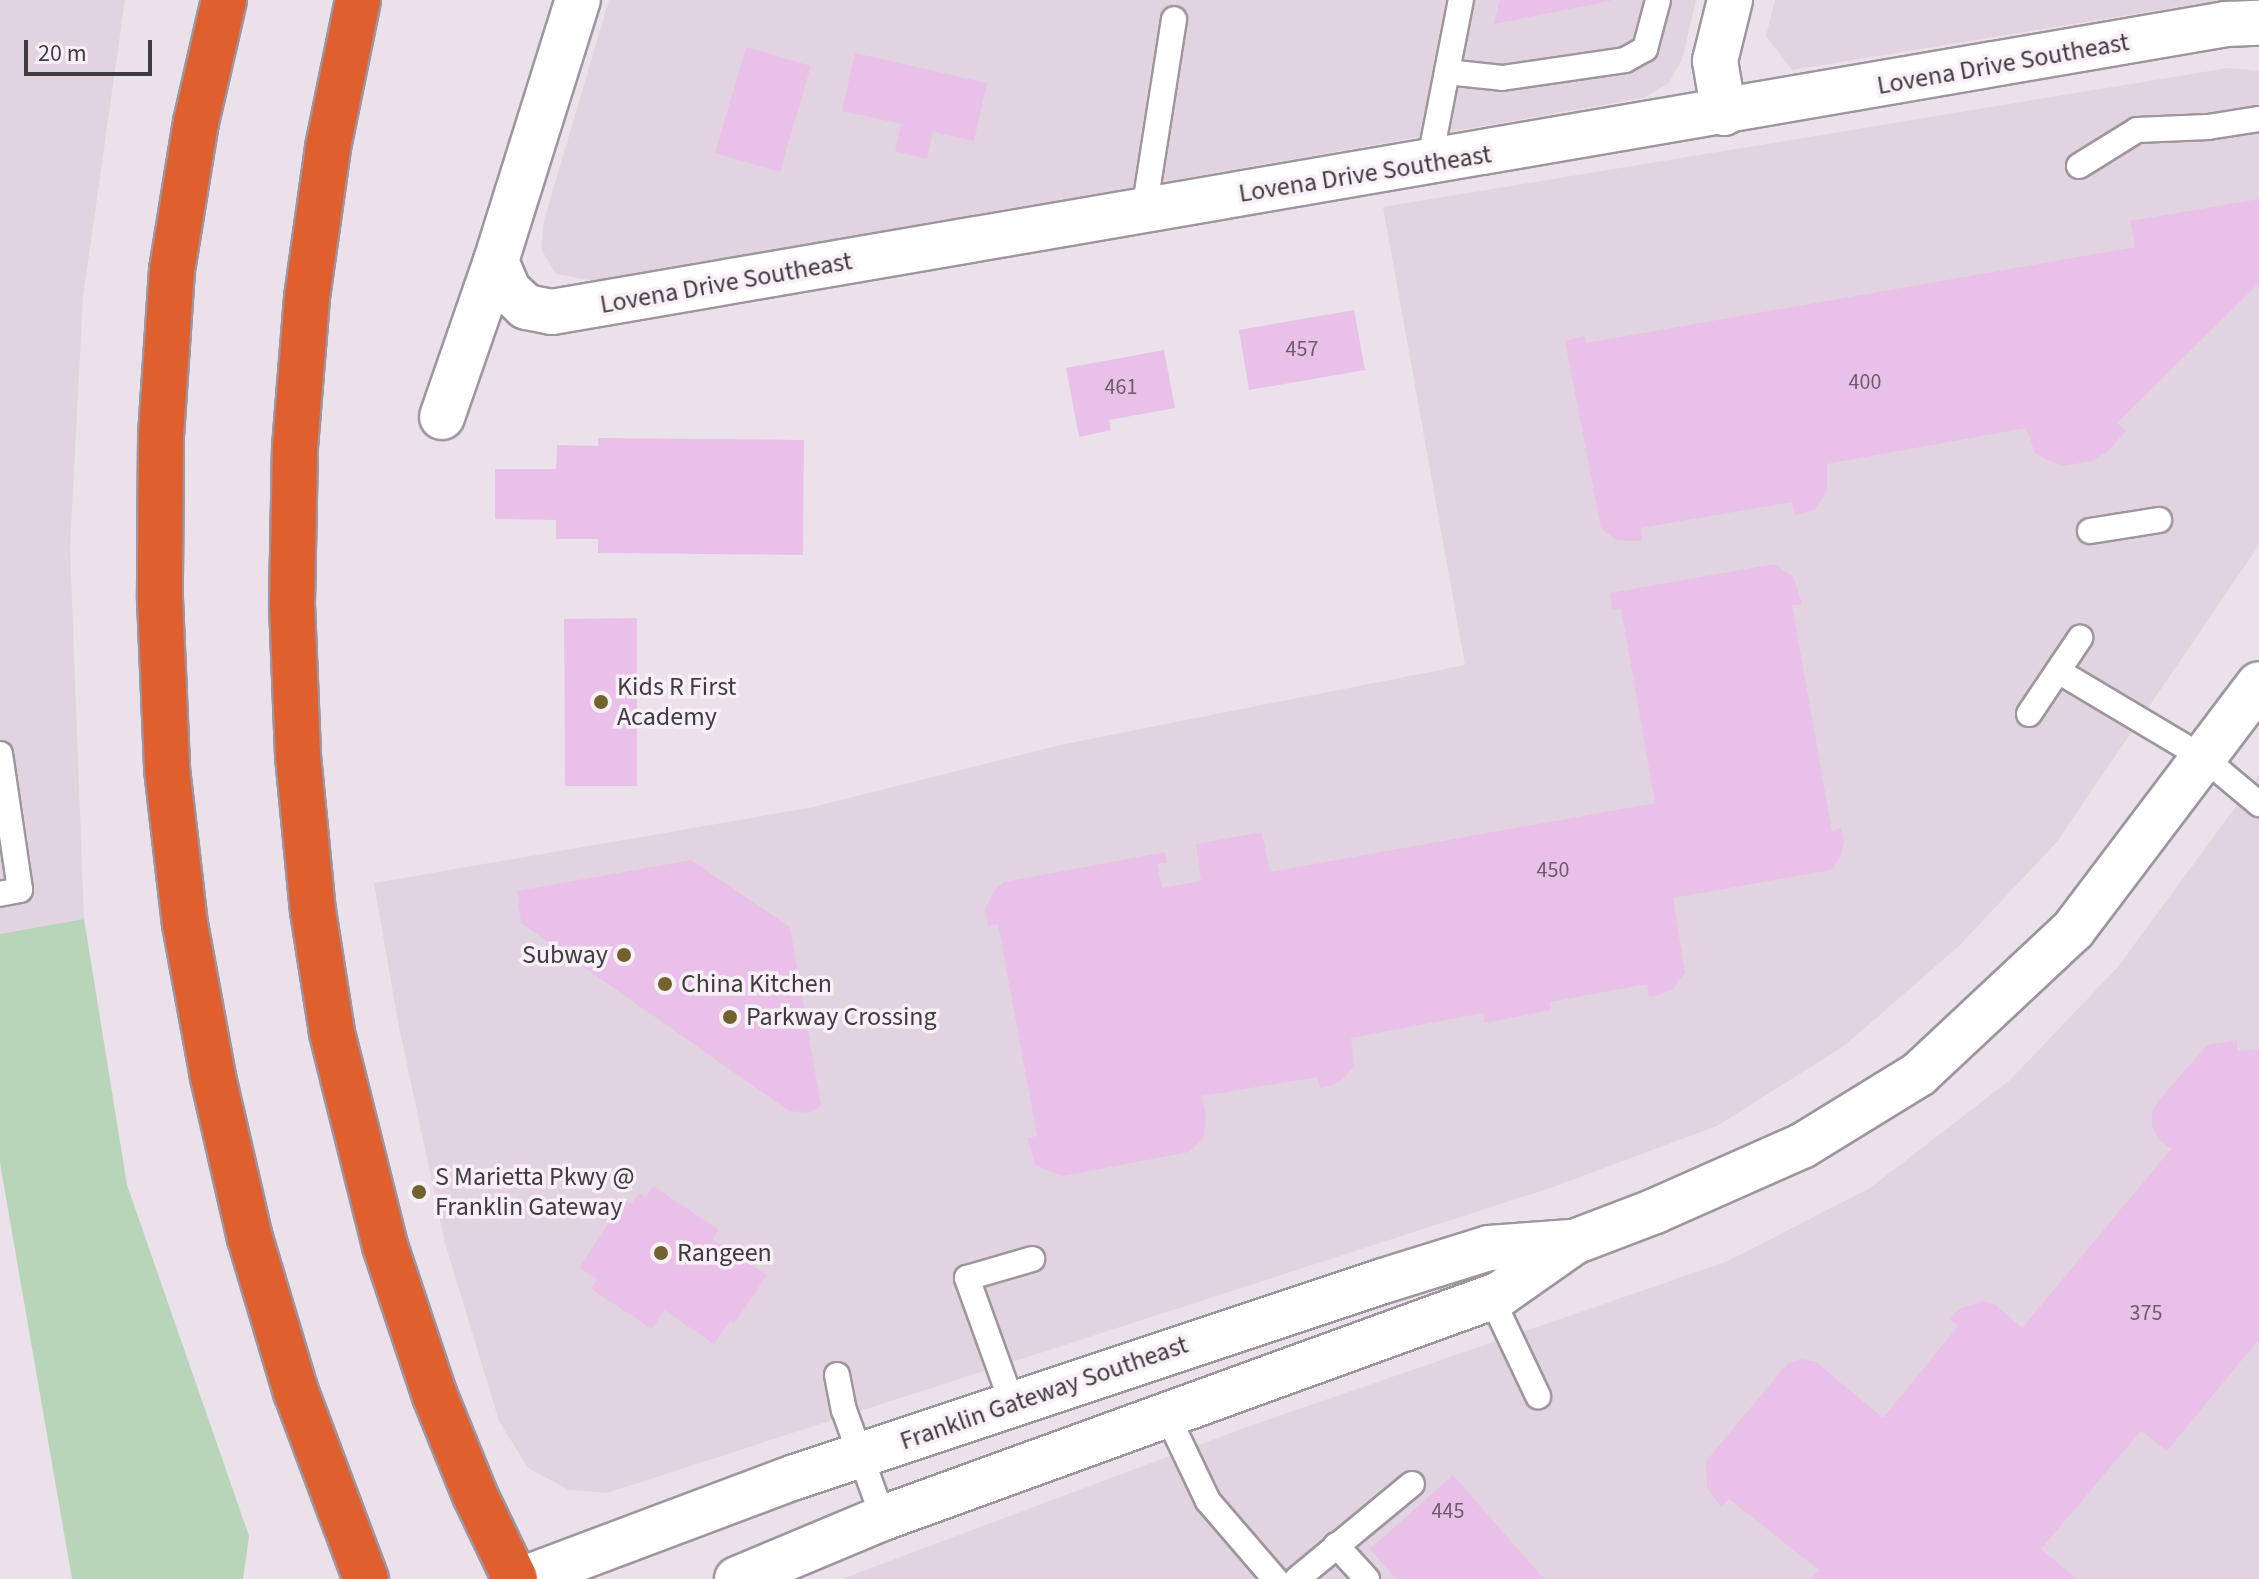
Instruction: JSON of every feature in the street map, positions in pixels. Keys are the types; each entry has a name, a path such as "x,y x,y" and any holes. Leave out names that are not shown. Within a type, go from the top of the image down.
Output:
{"highway":[{"path":"224,0 196,122 172,270 161,436 160,599 167,769 188,939 213,1077 250,1238 296,1392 366,1579"},
{"path":"358,0 328,148 307,298 295,447 292,605 298,756 313,911 332,1033 385,1246 435,1396 475,1495 515,1579"}],"street":[{"path":"442,417 496,261 578,0"},
{"path":"1724,113 1715,61 1730,0"},
{"name":"Lovena Drive Southeast","path":"496,261 509,291 526,307 552,312 1724,113 2226,24 2249,16"},
{"name":"Franklin Gateway Southeast","path":"737,1579 883,1518 1491,1297 1574,1242 1655,1211 1802,1146 1919,1074 2073,930 2259,684"},
{"name":"Franklin Gateway Southeast","path":"523,1579 713,1506 1012,1403 1489,1248 1574,1242"}],"lane":[{"path":"1429,164 1461,0"},
{"path":"1447,72 1502,78 1625,60 1645,49 1658,0"},
{"path":"1144,211 1174,19"},
{"path":"2079,166 2137,130 2208,127 2259,119"},
{"path":"2090,531 2159,520"},
{"path":"2029,714 2080,638"},
{"path":"2058,671 2204,758 2259,804"},
{"path":"0,754 20,890 0,894"},
{"path":"1012,1403 967,1278 1032,1259"},
{"path":"1491,1297 1538,1396"},
{"path":"837,1375 844,1410 883,1518"},
{"path":"1167,1415 1208,1501 1275,1579"},
{"path":"1297,1579 1412,1484"},
{"path":"1336,1545 1367,1579"}],"shaded area":[{"path":"0,0 125,0 83,297 70,547 84,919 0,934"},
{"path":"609,0 1696,0 1682,60 1668,84 1643,98 594,281 556,274 541,249 544,220"},
{"path":"1775,0 2221,0 1792,70 1766,36"},
{"path":"2228,68 2259,71 2259,545 2056,843 1959,946 1844,1046 1717,1126 1553,1187 607,1493 569,1490 528,1468 499,1421 445,1243 398,1022 374,883 809,808 1060,745 1465,665 1383,207"},
{"path":"2259,775 2259,1579 842,1579 1247,1427 1728,1261 1870,1188 2010,1080 2117,968"}],"green space":[{"path":"84,919 127,1185 249,1536 243,1579 72,1579 0,1163 0,934"}],"building":[{"path":"1500,0 1610,0 1610,1 1494,24"},
{"path":"746,47 811,66 780,172 715,153"},
{"path":"855,53 987,83 974,141 933,132 927,159 895,151 901,124 842,111"},
{"path":"2259,199 2259,283 2117,423 2126,431 2107,452 2092,461 2063,466 2047,460 2035,453 2026,428 1827,464 1827,491 1815,509 1805,513 1795,515 1792,502 1641,528 1642,540 1632,541 1616,540 1601,528 1565,341 1584,336 1586,343 2135,247 2130,221"},
{"path":"1354,310 1365,370 1249,390 1239,330"},
{"path":"1164,350 1175,408 1109,420 1111,430 1079,437 1066,368"},
{"path":"598,438 804,440 803,555 598,553 598,539 556,539 556,520 495,519 495,469 556,469 557,445 598,446"},
{"path":"1774,564 1793,576 1802,604 1792,605 1832,831 1841,828 1844,842 1841,856 1831,870 1673,898 1685,973 1672,990 1649,997 1647,984 1550,1002 1551,1010 1485,1023 1483,1013 1351,1038 1354,1066 1341,1081 1332,1085 1320,1088 1318,1077 1202,1096 1206,1117 1203,1139 1189,1152 1063,1176 1035,1165 1027,1138 1037,1136 998,924 988,926 985,909 995,889 1004,882 1165,852 1167,863 1157,864 1162,888 1201,881 1196,844 1262,832 1270,872 1655,803 1621,608 1612,610 1610,593"},
{"name":"Kids R First Academy","path":"637,618 637,786 565,786 564,619"},
{"name":"Parkway Crossing","path":"691,860 790,927 821,1106 808,1113 789,1111 521,923 517,891"},
{"path":"2237,1040 2237,1051 2259,1049 2259,1339 2167,1451 2141,1431 2041,1549 2077,1579 1811,1579 1819,1570 1729,1499 1721,1507 1707,1488 1706,1461 1787,1364 1802,1359 1816,1362 1883,1418 1958,1326 1950,1319 1959,1309 1982,1301 1996,1305 2022,1328 2171,1149 2158,1139 2152,1126 2152,1112 2159,1100 2207,1045"},
{"name":"Rangeen","path":"653,1186 719,1230 713,1239 767,1275 734,1324 730,1321 714,1344 664,1310 652,1329 591,1289 597,1279 579,1268 624,1199 631,1204 639,1193 646,1197"},
{"path":"1453,1475 1544,1579 1396,1579 1370,1549"}],"place":[{"name":"Kids R First Academy","path":"601,702"},
{"name":"Subway","path":"624,955"},
{"name":"China Kitchen","path":"665,984"},
{"name":"Parkway Crossing","path":"730,1017"},
{"name":"S Marietta Pkwy @ Franklin Gateway","path":"419,1192"},
{"name":"Rangeen","path":"661,1253"}]}
